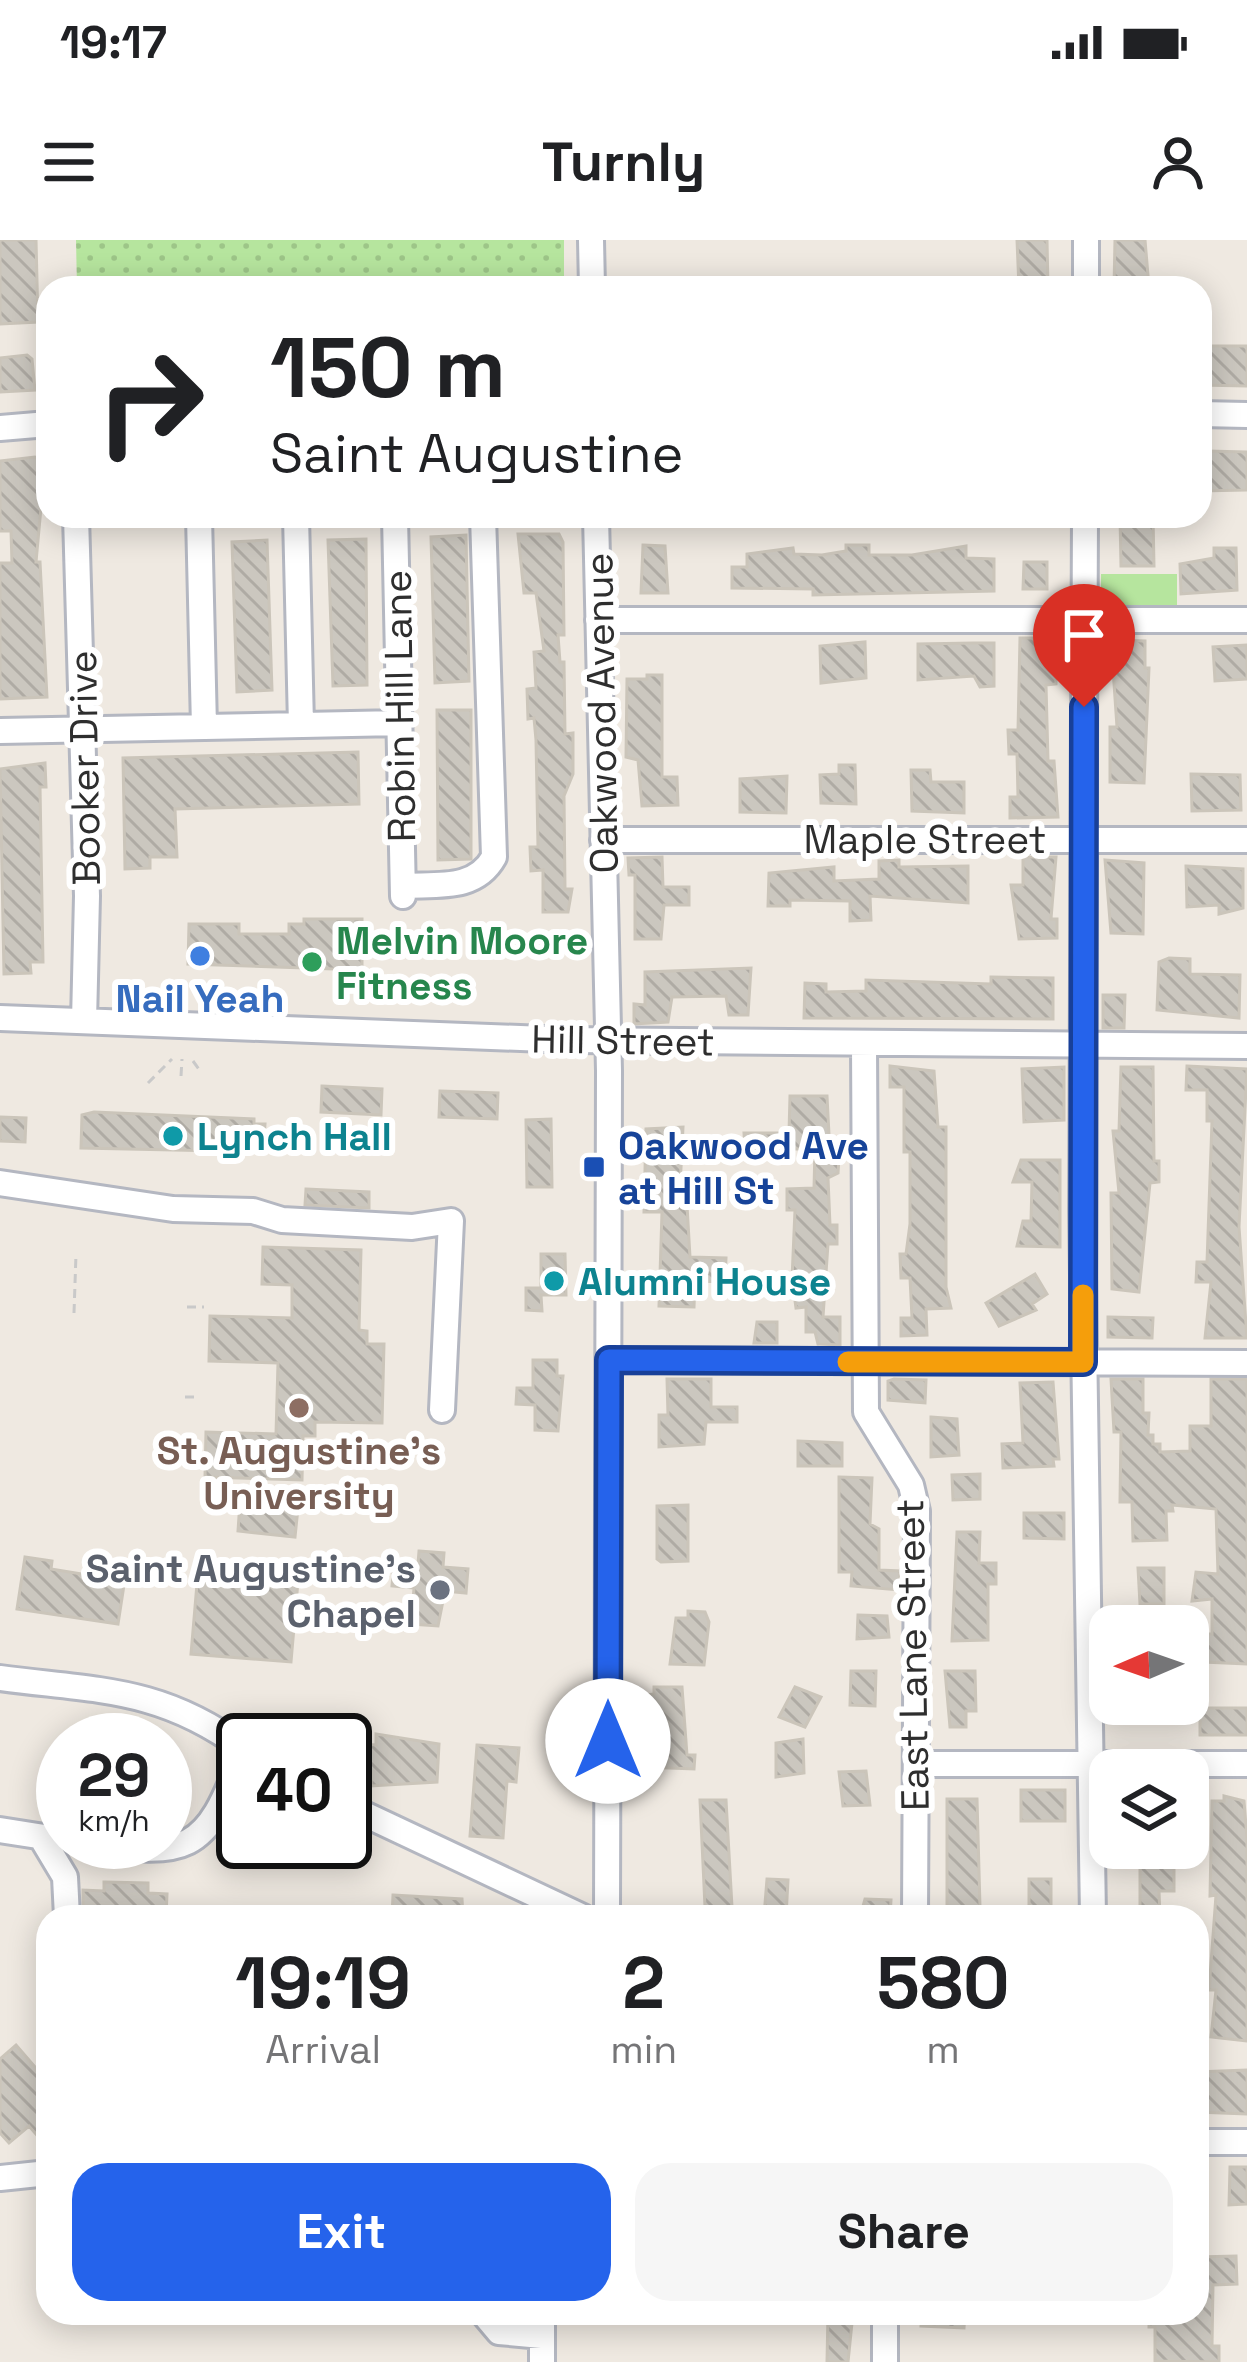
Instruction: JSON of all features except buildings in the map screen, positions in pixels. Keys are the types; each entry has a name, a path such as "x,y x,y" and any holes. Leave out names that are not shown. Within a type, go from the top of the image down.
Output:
{"street":[{"path":"591,240 592,276"},
{"path":"1086,240 1086,276"},
{"path":"1212,414 1247,415"},
{"path":"0,428 36,425"},
{"name":"Booker Drive","path":"76,528 84,729 84,1021"},
{"path":"199,528 204,728"},
{"path":"296,528 301,725"},
{"name":"Robin Hill Lane","path":"395,528 403,891 463,884 485,872 494,856 483,528"},
{"name":"Oakwood Avenue","path":"596,528 609,1040 607,1905"},
{"path":"1085,528 1083,1362 1090,1749"},
{"path":"598,620 1247,620"},
{"path":"0,731 400,723"},
{"name":"Maple Street","path":"603,841 1247,841"},
{"name":"Hill Street","path":"0,1018 864,1046 1247,1046"},
{"name":"East Lane Street","path":"864,1046 866,1412 903,1469 917,1511 915,1905"},
{"path":"0,1183 173,1209 253,1211 282,1220 412,1227 451,1221 442,1410"},
{"path":"609,1360 1247,1363"},
{"path":"0,1678 148,1696 216,1729"},
{"path":"916,1764 1089,1767"},
{"path":"1209,1765 1247,1764"},
{"path":"192,1841 216,1813"},
{"path":"372,1818 558,1905"},
{"path":"0,1830 36,1836"},
{"path":"62,1869 67,1905"},
{"path":"68,1887 79,1869"},
{"path":"1092,1869 1093,1905"},
{"path":"1209,2142 1247,2142"},
{"path":"0,2178 36,2174"},
{"path":"493,2325 499,2332 542,2337"},
{"path":"885,2325 885,2362"}],"path":[{"path":"148,1083 172,1059"},
{"path":"181,1076 182,1059"},
{"path":"193,1061 201,1072"},
{"path":"74,1313 76,1254"},
{"path":"187,1307 205,1306"},
{"path":"185,1397 200,1397"},
{"path":"302,1584 337,1585"}],"green space":[{"path":"76,240 564,240 564,276 77,276"},
{"path":"1101,574 1177,574 1177,606 1101,606"}],"slow traffic":[{"path":"848,1362 1083,1362 1083,1295"}],"place":[{"name":"Nail Yeah","path":"200,956"},
{"name":"Melvin Moore Fitness","path":"312,962"},
{"name":"Lynch Hall","path":"173,1136"},
{"name":"Oakwood Ave at Hill St","path":"594,1167"},
{"name":"Alumni House","path":"554,1281"},
{"name":"St. Augustine's University","path":"299,1408"},
{"name":"Saint Augustine's Chapel","path":"440,1590"}],"route":[{"path":"608,1741 609,1360 1083,1362 1084,707"}]}
